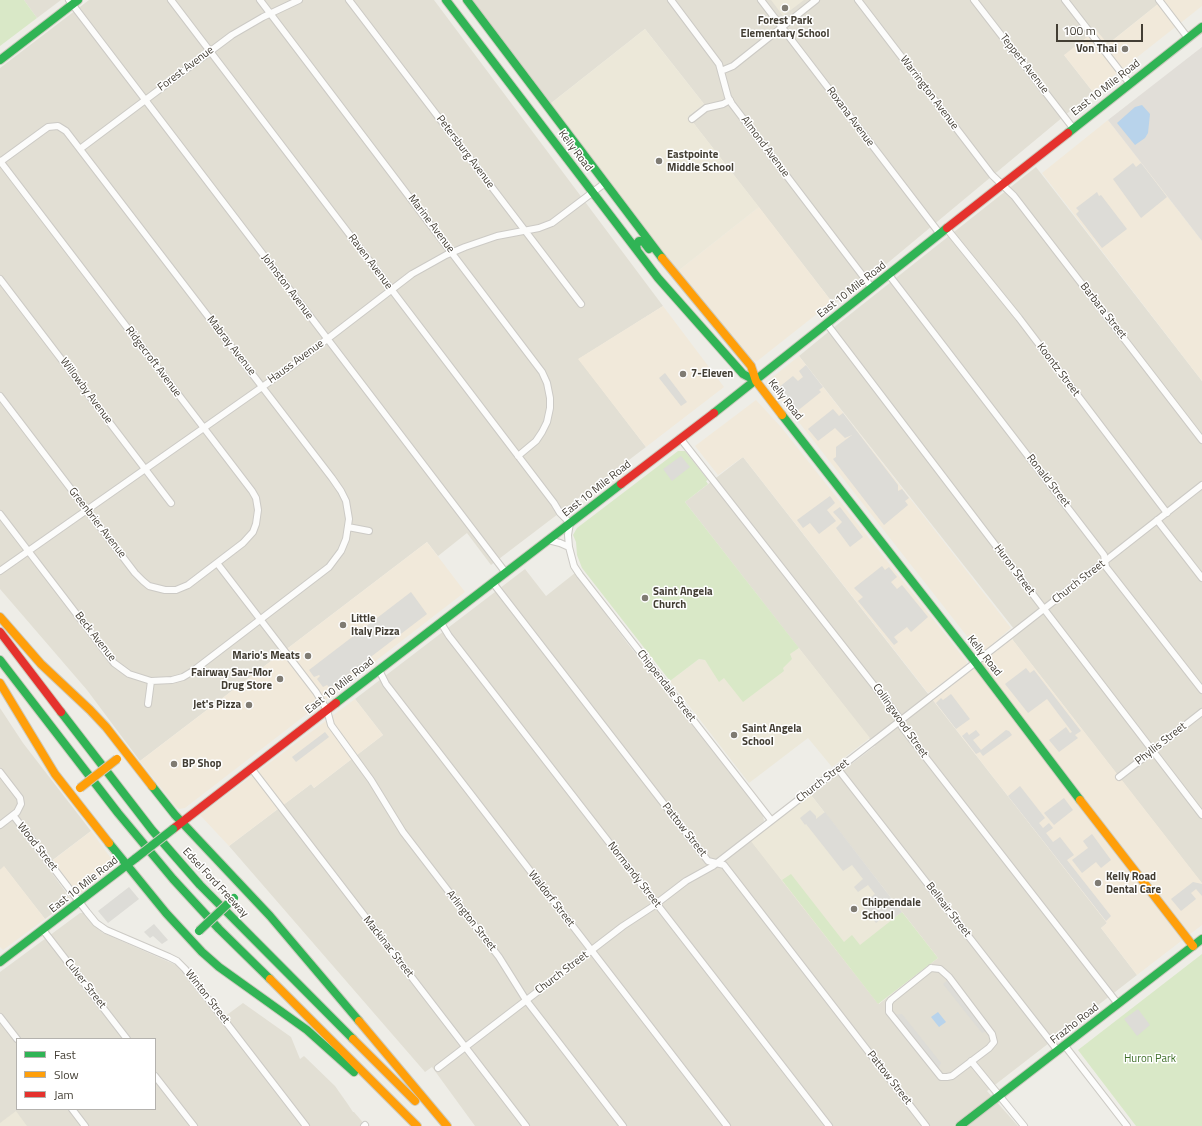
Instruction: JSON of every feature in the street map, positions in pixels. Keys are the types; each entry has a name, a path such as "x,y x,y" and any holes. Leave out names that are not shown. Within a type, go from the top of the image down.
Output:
{"main road":[{"name":"Kelly Road","path":"467,0 667,264 750,366 756,381 976,663 1044,754 1193,946"},
{"name":"Kelly Road","path":"449,1 669,292 743,374 756,381"},
{"path":"0,60 73,2"},
{"name":"East 10 Mile Road","path":"0,962 756,381 1001,185 1202,27"},
{"path":"637,250 637,243 639,241 643,241 659,262 667,264"},
{"path":"669,292 684,300 702,321 707,321 710,316"},
{"path":"0,616 41,664 97,718 131,758 174,815 278,925 447,1126"},
{"name":"Edsel Ford Freeway","path":"0,632 152,830 200,885 385,1069 439,1126"},
{"path":"0,660 118,813 173,879 219,929 396,1103 417,1126"},
{"path":"0,683 47,761 76,801 126,866 185,934 219,967 318,1039 391,1107 409,1126"},
{"path":"76,801 76,794 80,788 118,759 124,757 131,758"},
{"path":"185,934 193,934 199,931 234,898 239,891 238,882"},
{"name":"Frazho Road","path":"960,1126 1202,939"}],"street":[{"name":"Raven Avenue","path":"171,0 560,513 570,523"},
{"name":"Marine Avenue","path":"260,0 537,363 547,383 550,408 547,422 536,441 518,456"},
{"name":"Forest Avenue","path":"80,149 209,51 245,26 299,0"},
{"name":"Petersburg Avenue","path":"349,0 581,304"},
{"name":"Almond Avenue","path":"671,0 715,57 722,71 730,100 872,288"},
{"name":"Roxana Avenue","path":"761,0 940,234"},
{"path":"722,71 731,68 816,0"},
{"name":"Warrington Avenue","path":"858,0 1001,185"},
{"name":"Teppert Avenue","path":"974,0 1073,128"},
{"path":"1065,0 1130,84"},
{"path":"1160,0 1188,38"},
{"name":"Johnston Avenue","path":"73,2 144,100 506,573"},
{"path":"692,119 706,108 723,104 730,100"},
{"name":"Mabray Avenue","path":"0,162 40,132 52,126 64,128 263,386 341,491 348,511 346,540 341,551 329,567 261,620"},
{"name":"Ridgecroft Avenue","path":"0,162 252,491 257,502 258,517 252,532 243,543 218,563"},
{"name":"Hauss Avenue","path":"0,571 263,386 421,269 452,252 497,236 539,228 552,223 606,183"},
{"name":"Barbara Street","path":"1001,185 1014,196 1202,440"},
{"name":"Koontz Street","path":"947,229 1024,325 1167,513"},
{"name":"Ronald Street","path":"889,274 1104,555 1106,567 1202,690"},
{"name":"Willowby Avenue","path":"0,279 171,503"},
{"name":"Huron Street","path":"827,324 1202,814"},
{"name":"Greenbrier Avenue","path":"0,396 139,578 153,587 165,590 183,588 218,563"},
{"name":"Collingwood Street","path":"680,438 898,716 902,727 1118,1004"},
{"name":"Church Street","path":"438,1068 623,926 656,904 682,884 716,863 976,663 1202,485"},
{"name":"Beck Avenue","path":"0,514 114,663 129,674 151,681 172,680 193,671 261,620"},
{"path":"1157,520 1202,578"},
{"name":"Chippendale Street","path":"570,523 568,535 569,547 574,566 580,575 772,820"},
{"path":"348,527 369,531"},
{"path":"548,540 569,547"},
{"path":"218,563 261,620"},
{"name":"Pattow Street","path":"493,583 708,860 724,866 926,1126"},
{"name":"Arlington Street","path":"261,620 327,710 331,725 371,780 403,832 499,956 526,1000 624,1126"},
{"name":"Normandy Street","path":"441,623 449,636 829,1126"},
{"name":"Waldorf Street","path":"378,670 386,684 727,1126"},
{"path":"148,704 151,681"},
{"name":"Phyllis Street","path":"1120,777 1152,750 1202,712"},
{"name":"Mackinac Street","path":"251,768 526,1126"},
{"name":"Belleair Street","path":"838,769 1058,1051"},
{"name":"Wood Street","path":"0,772 21,800 20,808 13,815 79,902"},
{"path":"0,825 13,815"},
{"name":"Winton Street","path":"79,902 96,923 106,930 169,957 181,965 306,1126"},
{"name":"Culver Street","path":"43,930 126,1038"},
{"path":"931,968 940,968 949,977 992,1034 994,1042 989,1048 971,1061 952,1076 941,1077 889,1012 889,1003 891,1000 931,968"},
{"path":"0,1017 16,1038"},
{"path":"1065,1046 1127,1126"},
{"path":"971,1061 1024,1126"},
{"path":"156,1077 194,1126"},
{"path":"73,1110 85,1126"}],"shaded area":[{"path":"24,0 61,0 37,18"},
{"path":"89,0 434,0 663,306 579,359 646,447 491,565 467,533 438,556 427,542 140,761 87,690 0,589 0,68"},
{"path":"471,0 1163,0 1108,44 1064,55 1093,92 842,301 832,302 688,116 704,104 645,29 550,104"},
{"name":"Forest Park Elementary School","path":"771,0 804,0 783,16"},
{"path":"1163,0 1202,0 1202,6 1093,92 1064,55 1096,30 1108,44"},
{"name":"Eastpointe Middle School","path":"645,29 704,104 688,116 759,207 678,271 550,104"},
{"path":"1202,47 1202,241 1108,120"},
{"path":"1108,120 1202,241 1202,381 1042,173"},
{"path":"1133,163 1136,167 1141,163 1167,197 1141,218 1113,179"},
{"path":"1036,167 1202,381 1202,884 1012,639 1018,634 799,356"},
{"path":"1097,192 1099,196 1101,195 1127,229 1102,248 1076,214 1079,211 1076,208"},
{"path":"759,207 832,302 756,362 746,355 678,271"},
{"path":"663,306 724,387 646,447 578,359"},
{"path":"799,356 1011,628 981,654 772,388 769,380"},
{"path":"806,365 823,387 819,390 821,392 796,412 778,388 793,376 798,381 803,377 799,371"},
{"path":"665,373 687,402 681,406 659,378"},
{"path":"756,400 781,427 967,662 966,666 928,693 743,457 718,475 695,446"},
{"path":"833,409 839,416 843,413 898,485 898,491 902,489 909,498 905,501 908,505 884,525 833,459 836,457 836,447 852,435 845,438 835,428 818,441 808,429"},
{"path":"681,456 690,467 672,481 663,469"},
{"path":"743,457 1107,923 1101,928 1137,975 987,1091 1018,1126 475,1126 432,1067 425,1072 229,846 311,784 314,788 383,735 355,699 525,569 546,596 575,573 628,644 763,815 764,821 747,835 879,1004 938,958 811,795 875,746 685,502"},
{"path":"830,496 835,503 827,510 836,521 819,534 810,523 803,528 797,520"},
{"path":"840,507 863,537 850,547 836,528 842,522 833,512"},
{"path":"427,542 465,592 185,808 179,809 176,807 140,761"},
{"path":"882,566 885,570 889,567 897,577 891,582 897,589 902,585 928,617 911,632 907,627 894,637 898,642 894,645 858,601 863,597 854,588"},
{"path":"411,592 427,614 330,688 327,685 323,687 317,679 320,676 314,677 309,670"},
{"path":"1012,639 1202,883 1202,925 1137,975 1101,928 1107,923 933,700"},
{"path":"799,648 870,738 832,767 808,738 749,783 670,681 699,659 705,660 720,681 723,678 784,671 782,668 789,654"},
{"path":"1026,668 1030,673 1034,670 1081,731 1075,735 1078,738 1059,752 1049,740 1066,727 1070,733 1072,732 1047,699 1028,713 1005,684"},
{"path":"951,694 970,719 956,729 936,703 941,698 943,700"},
{"path":"355,699 383,735 314,788 311,784 229,846 200,815"},
{"path":"0,708 23,743 91,831 46,865 70,898 69,901 45,919 4,867 0,870"},
{"path":"976,730 980,735 973,740 981,750 1006,730 1012,735 983,756 980,752 976,754 962,736 967,732 969,735"},
{"path":"325,732 329,737 296,762 292,757"},
{"path":"1020,786 1045,818 1039,823 1043,828 1049,823 1053,828 1046,833 1053,842 1060,837 1074,855 1067,860 1111,916 1106,921 1008,796"},
{"path":"811,795 938,958 878,1004 750,840"},
{"path":"1064,798 1073,810 1054,825 1044,813"},
{"path":"810,810 816,816 816,819 825,812 902,912 894,918 889,912 876,923 861,905 875,894 868,885 858,892 854,887 863,879 852,865 843,871 806,824 805,825 800,818"},
{"path":"91,831 113,859 113,866 109,871 82,892 78,893 53,860"},
{"path":"1092,834 1111,860 1101,868 1096,862 1082,873 1072,860 1088,848 1083,841"},
{"path":"4,866 45,919 3,950 0,947 0,870"},
{"path":"1193,882 1202,884 1202,896 1196,889 1191,893 1196,899 1181,911 1171,899"},
{"path":"129,887 139,899 108,923 98,911"},
{"path":"80,913 83,913 93,925 103,933 176,965 220,1020 243,1003 291,1037 300,1059 304,1056 335,1086 353,1112 366,1126 0,1126 0,972"},
{"path":"154,924 168,940 162,944 153,936 150,938 144,932"},
{"path":"950,978 989,1030 982,1033 943,984"},
{"path":"1138,1009 1150,1025 1137,1036 1124,1019"},
{"path":"902,1014 941,1063 937,1071 892,1015"},
{"path":"16,1111 27,1126 0,1126 0,1123"}],"green space":[{"path":"0,0 24,0 37,18 0,46"},
{"path":"678,451 685,451 708,480 706,481 708,484 685,502 799,648 790,654 792,659 783,668 784,671 743,702 724,678 719,682 705,660 699,659 670,681 582,568 577,555 576,542 573,535 577,528"},
{"path":"791,874 844,942 852,935 860,945 902,912 938,958 878,1004 782,880"},
{"name":"Huron Park","path":"1202,954 1202,1126 1136,1126 1078,1050"}],"water":[{"path":"1142,105 1150,114 1148,133 1145,138 1135,145 1117,123 1135,107"},
{"path":"938,1012 946,1022 939,1027 931,1017"}],"traffic: fast":[{"path":"0,60 78,0"},
{"path":"446,0 658,278 743,374 756,381"},
{"path":"467,0 662,258"},
{"path":"1068,133 1202,27"},
{"path":"714,413 947,228"},
{"path":"637,250 636,245 639,241 643,241 649,249"},
{"path":"782,415 976,663 1080,800"},
{"path":"336,703 621,484"},
{"path":"0,660 118,813 173,879 219,929 270,979"},
{"path":"61,712 152,830 200,885 353,1039"},
{"path":"152,786 175,815 270,916 359,1021"},
{"path":"136,858 173,829"},
{"path":"109,843 166,913 202,952 219,967 307,1030 354,1072"},
{"path":"0,962 136,858"},
{"path":"199,931 234,898"},
{"path":"960,1126 1202,939"}],"traffic: slow":[{"path":"662,258 751,366 756,381 782,415"},
{"path":"0,617 41,664 106,727 152,786"},
{"path":"0,683 55,774 109,843"},
{"path":"80,788 117,759"},
{"path":"1080,800 1193,946"},
{"path":"270,979 417,1126"},
{"path":"359,1021 447,1126"},
{"path":"353,1039 415,1101"}],"traffic: jam":[{"path":"947,228 1068,133"},
{"path":"621,484 714,413"},
{"path":"0,632 61,712"},
{"path":"173,829 336,703"}],"place":[{"name":"Forest Park Elementary School","path":"785,8"},
{"name":"Von Thai","path":"1125,49"},
{"name":"Eastpointe Middle School","path":"659,161"},
{"name":"7-Eleven","path":"683,374"},
{"name":"Saint Angela Church","path":"645,598"},
{"name":"Little Italy Pizza","path":"343,625"},
{"name":"Mario's Meats","path":"308,656"},
{"name":"Fairway Sav-Mor Drug Store","path":"280,679"},
{"name":"Jet's Pizza","path":"249,705"},
{"name":"Saint Angela School","path":"734,735"},
{"name":"BP Shop","path":"174,764"},
{"name":"Kelly Road Dental Care","path":"1098,883"},
{"name":"Chippendale School","path":"854,909"}]}
